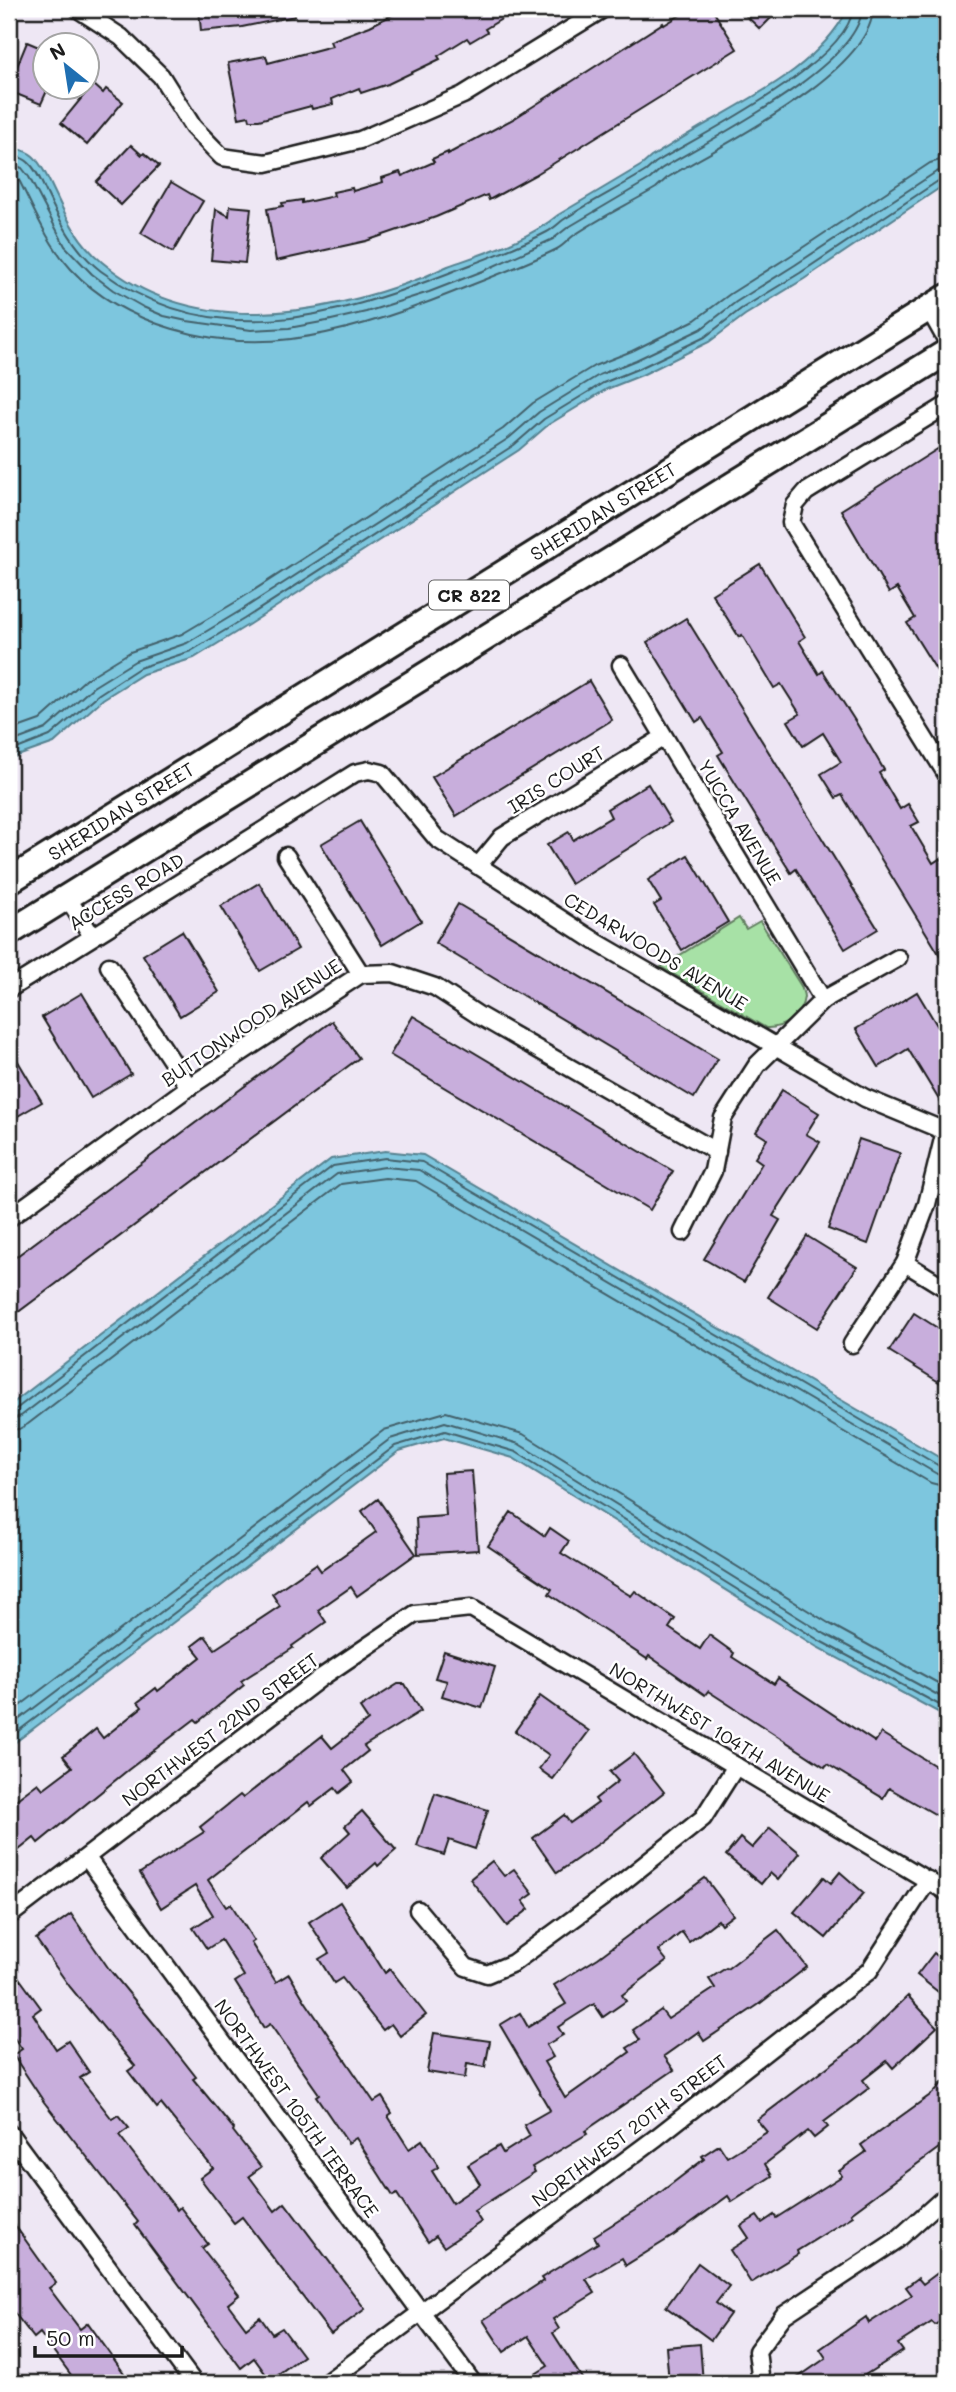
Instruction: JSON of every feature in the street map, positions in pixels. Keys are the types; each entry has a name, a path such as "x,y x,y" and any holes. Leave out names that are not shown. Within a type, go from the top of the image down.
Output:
{"main road":[{"name":"SHERIDAN STREET","path":"9,881 938,303"},
{"name":"CR 822","path":"9,933 947,352"}],"street":[{"path":"78,9 121,37 161,76 193,127 222,157 265,163 360,140 463,95 603,9"},
{"path":"938,303 947,341"},
{"path":"947,405 806,492 795,506 791,523 947,775"},
{"name":"YUCCA AVENUE","path":"621,665 823,1000"},
{"name":"IRIS COURT","path":"478,866 502,837 664,737"},
{"name":"CEDARWOODS AVENUE","path":"369,770 382,773 437,839 598,943 865,1098 946,1131"},
{"name":"ACCESS ROAD","path":"9,989 355,773 369,770"},
{"path":"286,856 361,974"},
{"path":"66,897 92,936"},
{"path":"683,1232 713,1171 723,1118 757,1065 823,1000 898,958"},
{"path":"109,966 189,1087"},
{"name":"BUTTONWOOD AVENUE","path":"11,1211 189,1087 361,974 393,973 435,987 478,1015 717,1152"},
{"path":"852,1344 905,1263 927,1204 946,1131"},
{"path":"905,1263 947,1289"},
{"name":"NORTHWEST 104TH AVENUE","path":"471,1608 947,1892"},
{"name":"NORTHWEST 22ND STREET","path":"9,1916 322,1677 415,1614 471,1608"},
{"path":"418,1910 466,1967 487,1974 513,1963 614,1889 702,1818 736,1766"},
{"name":"NORTHWEST 105TH TERRACE","path":"87,1858 473,2383"},
{"name":"NORTHWEST 20TH STREET","path":"326,2383 657,2137 869,1971 928,1880"},
{"path":"9,2133 194,2383"},
{"path":"761,2383 757,2351 784,2315 897,2240 947,2196"}],"green space":[{"path":"739,918 746,929 760,921 801,986 804,997 802,1004 785,1024 766,1028 661,967"}],"water":[{"path":"848,9 947,9 947,183 804,279 745,315 709,342 607,389 548,425 519,450 248,625 194,658 143,674 103,699 54,743 9,759 9,147 28,152 37,160 80,239 102,262 138,286 176,302 217,311 259,313 301,310 385,291 533,232 788,74 822,45"},
{"path":"385,1151 423,1155 947,1462 947,1717 817,1647 513,1458 444,1438 399,1451 9,1747 9,1406 331,1159"}],"building":[{"path":"199,9 294,9 295,16 242,27 201,31"},
{"path":"404,9 518,9 485,29 487,32 470,42 467,38 438,56 440,59 388,84 361,93 359,88 332,99 333,104 312,109 311,106 259,120 250,120 249,116 239,118 228,63 266,56 268,63 332,46 330,41 370,26"},
{"path":"690,9 712,9 737,49 535,175 489,200 487,195 436,217 366,241 276,261 267,209 283,206 282,203 302,200 302,203 334,196 333,192 352,188 353,191 383,182 382,178 400,172 402,176 434,162 432,159 448,154 515,118 663,23 664,25"},
{"path":"739,9 780,9 760,29"},
{"path":"27,42 32,44 32,100 9,91"},
{"path":"106,89 123,102 87,145 61,123 78,102 102,102 102,92"},
{"path":"131,145 159,166 121,205 96,182"},
{"path":"171,182 203,201 173,252 141,233"},
{"path":"230,206 251,208 245,263 211,260 216,209 229,216"},
{"path":"947,443 947,687 907,623 915,618 897,588 889,593 841,510"},
{"path":"760,564 805,637 799,641 819,674 823,671 884,770 879,773 900,809 908,804 919,822 911,826 933,863 941,858 947,868 947,967 842,795 836,798 821,774 841,762 823,733 803,746 788,721 800,714 781,684 774,688 742,635 739,637 712,594"},
{"path":"686,618 878,929 845,949 796,869 791,873 756,817 718,755 723,752 702,718 696,722 647,642"},
{"path":"589,681 612,720 456,816 432,777"},
{"path":"648,784 671,822 571,884 547,845 569,832 573,840 611,817 607,809"},
{"path":"360,821 421,921 382,945 321,844"},
{"path":"688,855 728,922 682,950 654,905 661,901 648,880"},
{"path":"259,883 298,949 260,971 221,906"},
{"path":"458,904 718,1059 694,1098 435,943"},
{"path":"182,931 219,992 180,1016 143,955"},
{"path":"917,992 947,1042 947,1113 908,1049 879,1067 856,1029"},
{"path":"82,993 131,1074 91,1098 42,1017"},
{"path":"413,1016 673,1171 650,1210 390,1055"},
{"path":"332,1021 359,1058 9,1319 9,1262"},
{"path":"9,1046 42,1102 9,1121"},
{"path":"782,1090 819,1113 806,1134 820,1142 773,1216 780,1220 744,1282 704,1259 762,1163 755,1158 767,1139 756,1132"},
{"path":"859,1139 900,1153 868,1244 828,1229"},
{"path":"807,1236 857,1267 817,1328 768,1297"},
{"path":"914,1313 947,1334 947,1387 889,1351"},
{"path":"472,1471 478,1550 418,1554 416,1518 446,1516 443,1473"},
{"path":"378,1499 416,1554 357,1596 351,1587 318,1610 326,1622 292,1646 293,1648 241,1681 244,1685 198,1722 195,1719 38,1843 34,1838 9,1858 9,1805 38,1783 43,1789 72,1767 63,1756 96,1729 103,1738 142,1707 138,1702 156,1688 158,1691 201,1657 192,1646 205,1636 215,1649 280,1606 272,1594 316,1564 321,1571 376,1532 362,1511"},
{"path":"511,1512 545,1536 550,1528 569,1541 561,1553 631,1596 635,1591 675,1619 669,1628 700,1649 709,1635 734,1653 732,1657 774,1684 778,1678 875,1742 881,1733 947,1773 947,1821 889,1788 883,1798 827,1764 825,1767 708,1691 705,1695 649,1656 647,1659 549,1594 552,1589 488,1546"},
{"path":"444,1651 495,1667 482,1708 442,1696 447,1681 435,1678"},
{"path":"398,1684 405,1684 421,1711 364,1746 368,1751 344,1770 353,1782 339,1793 335,1788 311,1806 308,1802 208,1880 226,1907 231,1904 254,1941 251,1943 276,1982 289,1974 374,2102 382,2097 392,2113 388,2116 409,2149 422,2140 439,2167 432,2171 452,2203 480,2184 468,2165 499,2146 503,2153 530,2136 524,2125 550,2110 500,2025 520,2013 528,2027 566,2004 554,1985 598,1958 705,1878 733,1915 721,1924 718,1920 689,1942 682,1932 659,1951 667,1961 622,1995 626,2001 603,2017 594,2004 558,2027 563,2035 546,2045 553,2057 544,2062 565,2098 630,2052 627,2048 640,2040 633,2030 661,2010 668,2019 715,1988 709,1979 727,1969 778,1930 807,1967 758,2005 704,2041 698,2032 664,2056 674,2070 585,2131 587,2134 532,2167 535,2172 474,2211 481,2222 444,2247 436,2236 428,2242 397,2194 393,2196 356,2138 348,2143 316,2096 319,2094 270,2024 264,2028 235,1982 244,1976 221,1940 207,1949 193,1928 213,1915 195,1886 161,1908 140,1873 204,1832 200,1827 240,1795 243,1798 322,1736 332,1748 368,1720 360,1708"},
{"path":"540,1696 589,1731 553,1779 539,1769 549,1755 515,1731"},
{"path":"634,1754 664,1792 557,1873 533,1838 564,1815 570,1823 598,1803 595,1799 618,1781 610,1772"},
{"path":"435,1793 488,1810 475,1849 449,1840 444,1855 417,1846"},
{"path":"362,1811 396,1850 347,1888 321,1858 350,1832 345,1826"},
{"path":"770,1828 800,1853 778,1880 770,1873 761,1884 726,1855 740,1838 752,1848"},
{"path":"492,1861 504,1876 514,1869 533,1894 523,1901 529,1909 507,1926 470,1879"},
{"path":"840,1872 864,1893 826,1938 794,1912 824,1877 831,1883"},
{"path":"340,1902 385,1973 390,1969 426,2015 400,2036 391,2024 383,2030 342,1978 334,1983 319,1959 329,1953 309,1922"},
{"path":"71,1914 109,1969 196,2077 193,2079 261,2167 249,2176 275,2211 285,2203 365,2309 331,2334 242,2217 234,2223 200,2178 213,2168 161,2104 157,2108 128,2071 135,2066 70,1987 36,1939"},
{"path":"934,1953 947,1964 947,1999 917,1975"},
{"path":"9,1964 41,2008 33,2014 56,2049 68,2041 89,2072 80,2078 112,2119 118,2115 129,2128 119,2135 177,2210 180,2207 208,2244 202,2248 239,2295 228,2304 246,2328 260,2317 272,2334 282,2328 303,2356 270,2380 254,2358 241,2368 135,2225 138,2222 44,2102 13,2055 22,2049 9,2031"},
{"path":"908,1996 937,2027 893,2068 887,2061 863,2080 869,2088 824,2122 828,2127 814,2138 808,2131 765,2164 772,2176 732,2202 728,2196 673,2236 626,2265 622,2258 586,2279 595,2293 553,2319 559,2329 553,2333 585,2383 521,2383 548,2366 528,2336 504,2352 483,2320 543,2281 541,2278 598,2243 594,2236 648,2202 704,2159 702,2156 719,2145 727,2157 767,2132 757,2120 858,2044"},
{"path":"434,2033 490,2041 485,2067 467,2064 465,2078 427,2072"},
{"path":"947,2078 947,2142 851,2213 853,2216 751,2283 730,2250 749,2238 741,2226 757,2216 762,2223 774,2215 776,2218 842,2176 839,2171 866,2152 861,2145 933,2093"},
{"path":"9,2217 56,2283 49,2288 80,2329 88,2323 131,2383 77,2383 40,2333 34,2338 9,2306"},
{"path":"698,2263 729,2286 716,2303 730,2314 711,2340 666,2307"},
{"path":"947,2266 947,2316 935,2325 932,2322 898,2344 903,2351 865,2375 871,2383 790,2383 826,2358 820,2349 866,2317 869,2323 912,2295 906,2287 918,2278 923,2284"},
{"path":"700,2344 703,2383 669,2383 666,2347"}]}
